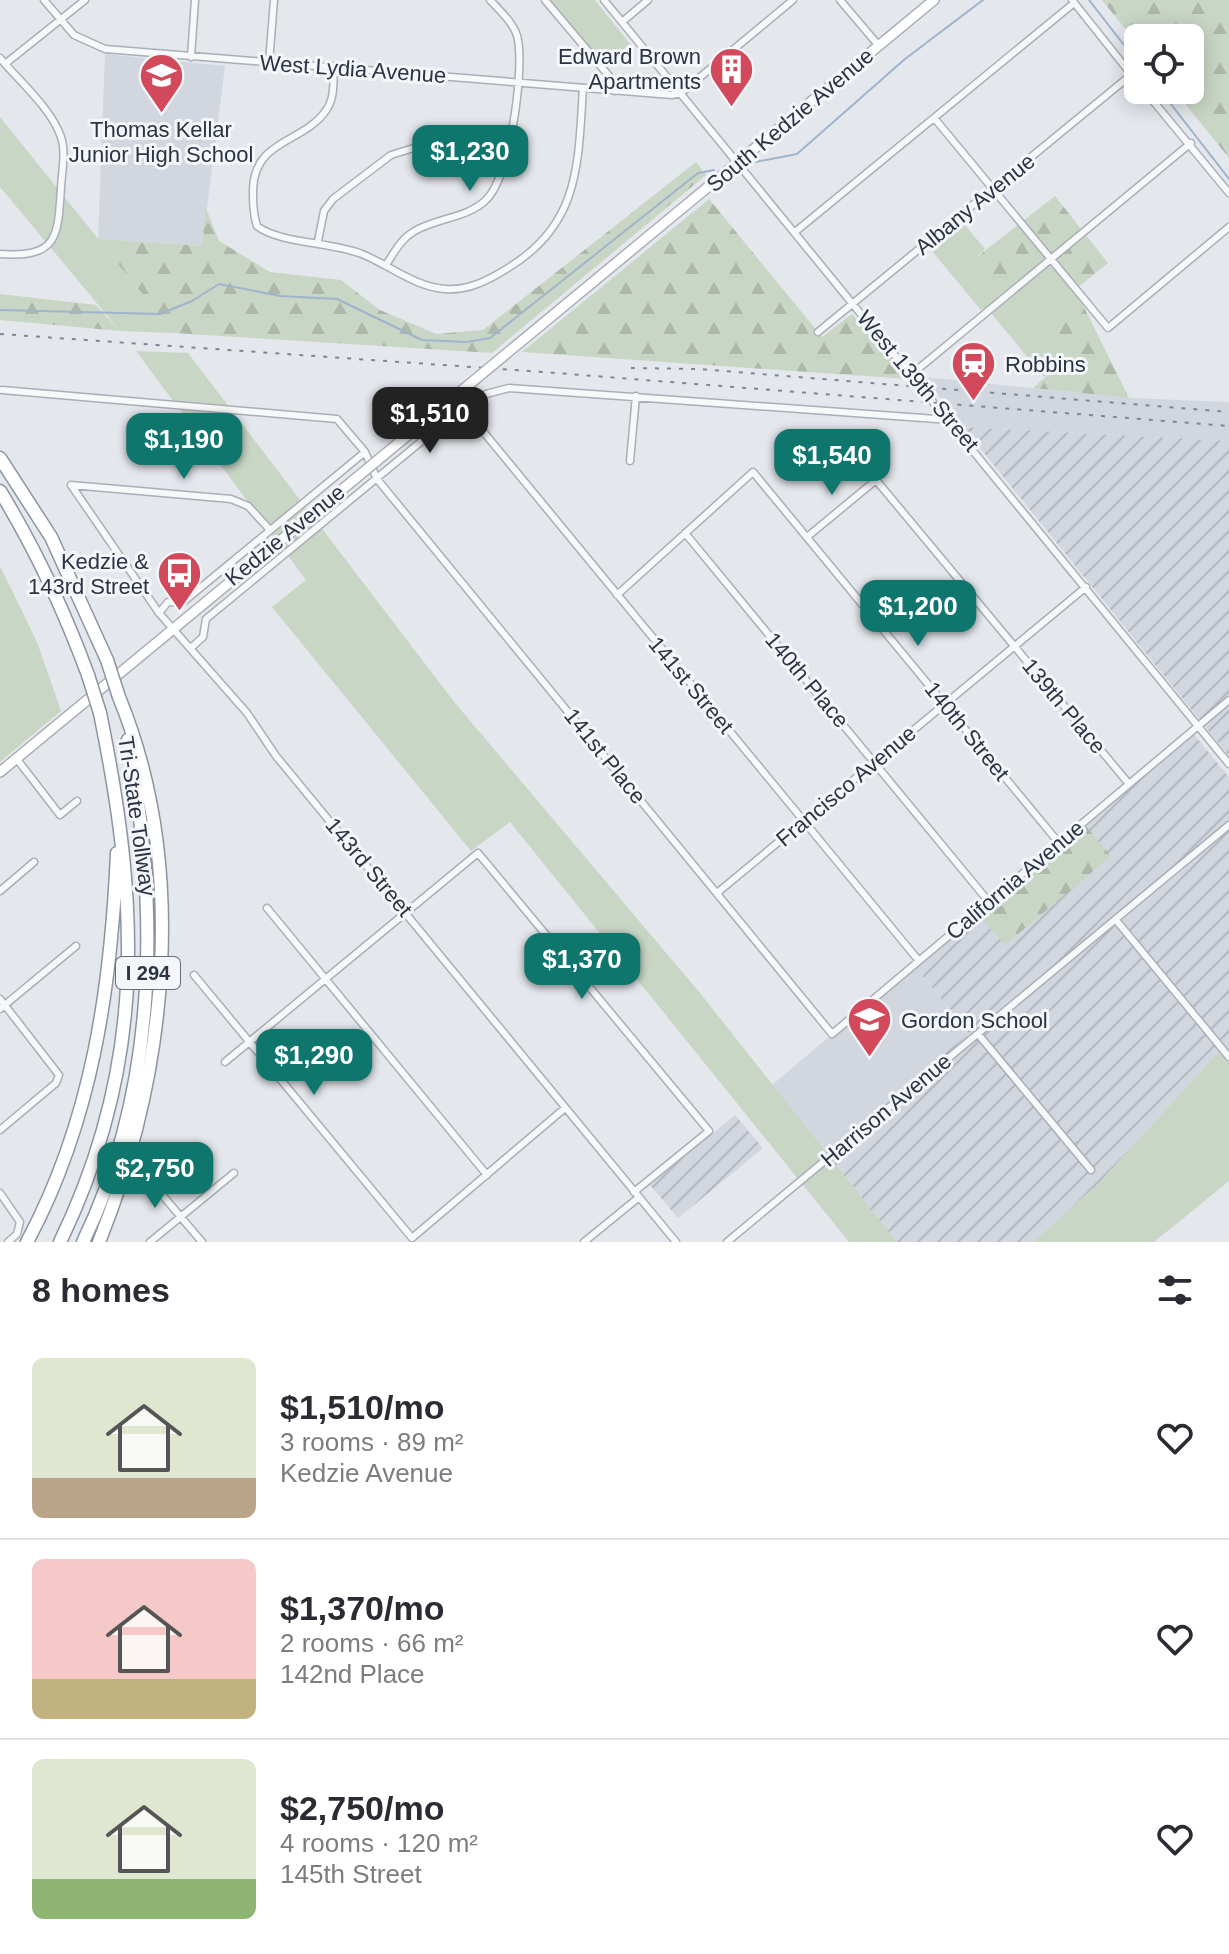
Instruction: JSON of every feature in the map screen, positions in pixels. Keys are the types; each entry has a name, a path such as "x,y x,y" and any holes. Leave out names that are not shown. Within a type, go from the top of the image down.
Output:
{"highway":[{"name":"Tri-State Tollway","path":"0,458 51,537 107,660 119,697 144,828 150,918 147,994 137,1066 117,1157 83,1242"},
{"name":"Tri-State Tollway","path":"0,491 62,606 100,713 118,802 128,911 128,999 120,1056 100,1145 60,1242"},
{"path":"99,1242 127,1163 146,1090 156,1023 161,906 146,779 119,697"},
{"path":"22,1238 69,1145 95,1058 113,942 118,802"},
{"path":"107,1242 126,1183 127,1163"}],"main road":[{"name":"South Kedzie Avenue","path":"645,239 934,0"},
{"name":"Kedzie Avenue","path":"0,772 645,239"}],"street":[{"name":"West Lydia Avenue","path":"44,0 74,35 105,49 615,91 681,93"},
{"path":"0,254 31,255 53,239 59,223 63,152 62,139 53,122 3,61 85,0"},
{"path":"191,57 195,0"},
{"path":"269,63 274,0"},
{"path":"386,265 412,232 470,212 486,200 501,179 510,153 518,39 490,0"},
{"path":"545,0 609,76 615,91"},
{"name":"West 139th Street","path":"604,0 1229,764"},
{"path":"622,22 648,0"},
{"path":"681,93 793,0"},
{"path":"840,0 879,46"},
{"path":"795,232 1073,2 1124,66"},
{"path":"334,66 332,99 325,113 266,154 254,174 252,212 257,226 277,238 318,241 386,265 424,285 445,289 467,288 490,280 547,238 573,188 583,88"},
{"name":"Albany Avenue","path":"818,332 1124,81"},
{"path":"1156,104 1229,193"},
{"path":"935,119 1108,328 1229,227"},
{"path":"912,374 1191,143"},
{"path":"318,241 324,211 333,199 391,155 420,146 510,153"},
{"path":"192,647 203,637 206,619 463,407 486,394 509,388 950,420"},
{"name":"141st Place","path":"2,390 337,419 365,452 377,479 832,1034"},
{"path":"630,461 636,396"},
{"name":"141st Street","path":"463,407 919,961"},
{"path":"159,613 168,602 182,603 365,452"},
{"name":"140th Street","path":"685,533 753,472 1059,843"},
{"name":"139th Place","path":"807,537 876,480 1129,784"},
{"name":"143rd Street","path":"270,530 248,506 231,499 71,485 159,613 247,713 276,756 676,1242"},
{"path":"617,595 685,533"},
{"name":"140th Place","path":"685,533 989,902"},
{"name":"Francisco Avenue","path":"717,893 1086,587"},
{"name":"California Avenue","path":"832,1034 1229,700"},
{"path":"16,758 60,815 77,801"},
{"name":"Harrison Avenue","path":"727,1242 1229,825"},
{"path":"225,1062 478,853 709,1131 584,1242"},
{"path":"0,891 34,862"},
{"path":"267,908 487,1175"},
{"path":"1116,920 1229,1057"},
{"path":"0,1130 56,1083 56,1067 2,1004 76,946"},
{"path":"194,975 412,1238 565,1108"},
{"path":"978,1034 1091,1170"},
{"path":"150,1242 234,1173"},
{"path":"153,1184 202,1242"},
{"path":"0,1193 18,1216 22,1238 8,1242"}],"shaded area":[{"name":"Thomas Kellar Junior High School","path":"105,54 225,66 202,246 98,239"},
{"path":"924,377 1129,398 1229,402 1229,441 963,427"},
{"path":"963,427 1229,441 1229,756"},
{"path":"1192,732 1229,777 1229,1062 1219,1051 1100,1182 1033,1242 897,1242 825,1153 969,1033 914,965 977,912 1005,944 1110,855 1083,823"},
{"name":"Gordon School","path":"914,965 969,1033 825,1153 771,1086"},
{"path":"735,1115 763,1148 678,1218 650,1185"}],"green space":[{"path":"549,0 595,0 630,44 604,65"},
{"path":"1102,0 1229,0 1229,158 1185,104 1204,104 1204,24 1124,24 1124,28"},
{"path":"0,117 174,333 120,331 0,187"},
{"path":"696,162 706,175 492,353 174,333 98,239 202,246 206,208 219,241 270,272 341,280 380,310 436,334 483,330"},
{"path":"1055,196 1108,263 1076,289 1053,261 1005,299 973,260"},
{"path":"709,199 822,337 852,314 908,379 522,352"},
{"path":"964,224 985,249 973,260 1052,261 1080,299 1074,353 1044,377 986,307 981,310 931,250"},
{"path":"0,294 96,305 120,331 0,320"},
{"path":"1080,299 1129,398 1033,388 1073,353 1051,322"},
{"path":"136,351 188,353 455,703 700,993 897,1242 849,1242 510,822 471,851 272,607 306,580"},
{"path":"0,566 37,642 61,711 0,762"},
{"path":"1086,826 1111,856 1005,945 980,917"},
{"path":"1219,1051 1229,1062 1229,1181 1154,1242 1033,1242 1100,1182"}],"waterway":[{"path":"755,162 797,154 905,59 983,0"},
{"path":"1089,0 1124,45"},
{"path":"1171,104 1229,179"},
{"path":"0,310 160,314 192,301 219,284 280,296 337,299 422,340 466,342 490,338 698,173 714,170"}],"railway":[{"path":"0,334 543,372 1229,426"},
{"path":"631,368 699,369 1229,412"}],"place":[{"name":"Edward Brown Apartments","path":"732,108"},
{"name":"Thomas Kellar Junior High School","path":"161,115"},
{"name":"Robbins","path":"974,403"},
{"name":"Kedzie & 143rd Street","path":"180,613"},
{"name":"Gordon School","path":"870,1059"}]}
